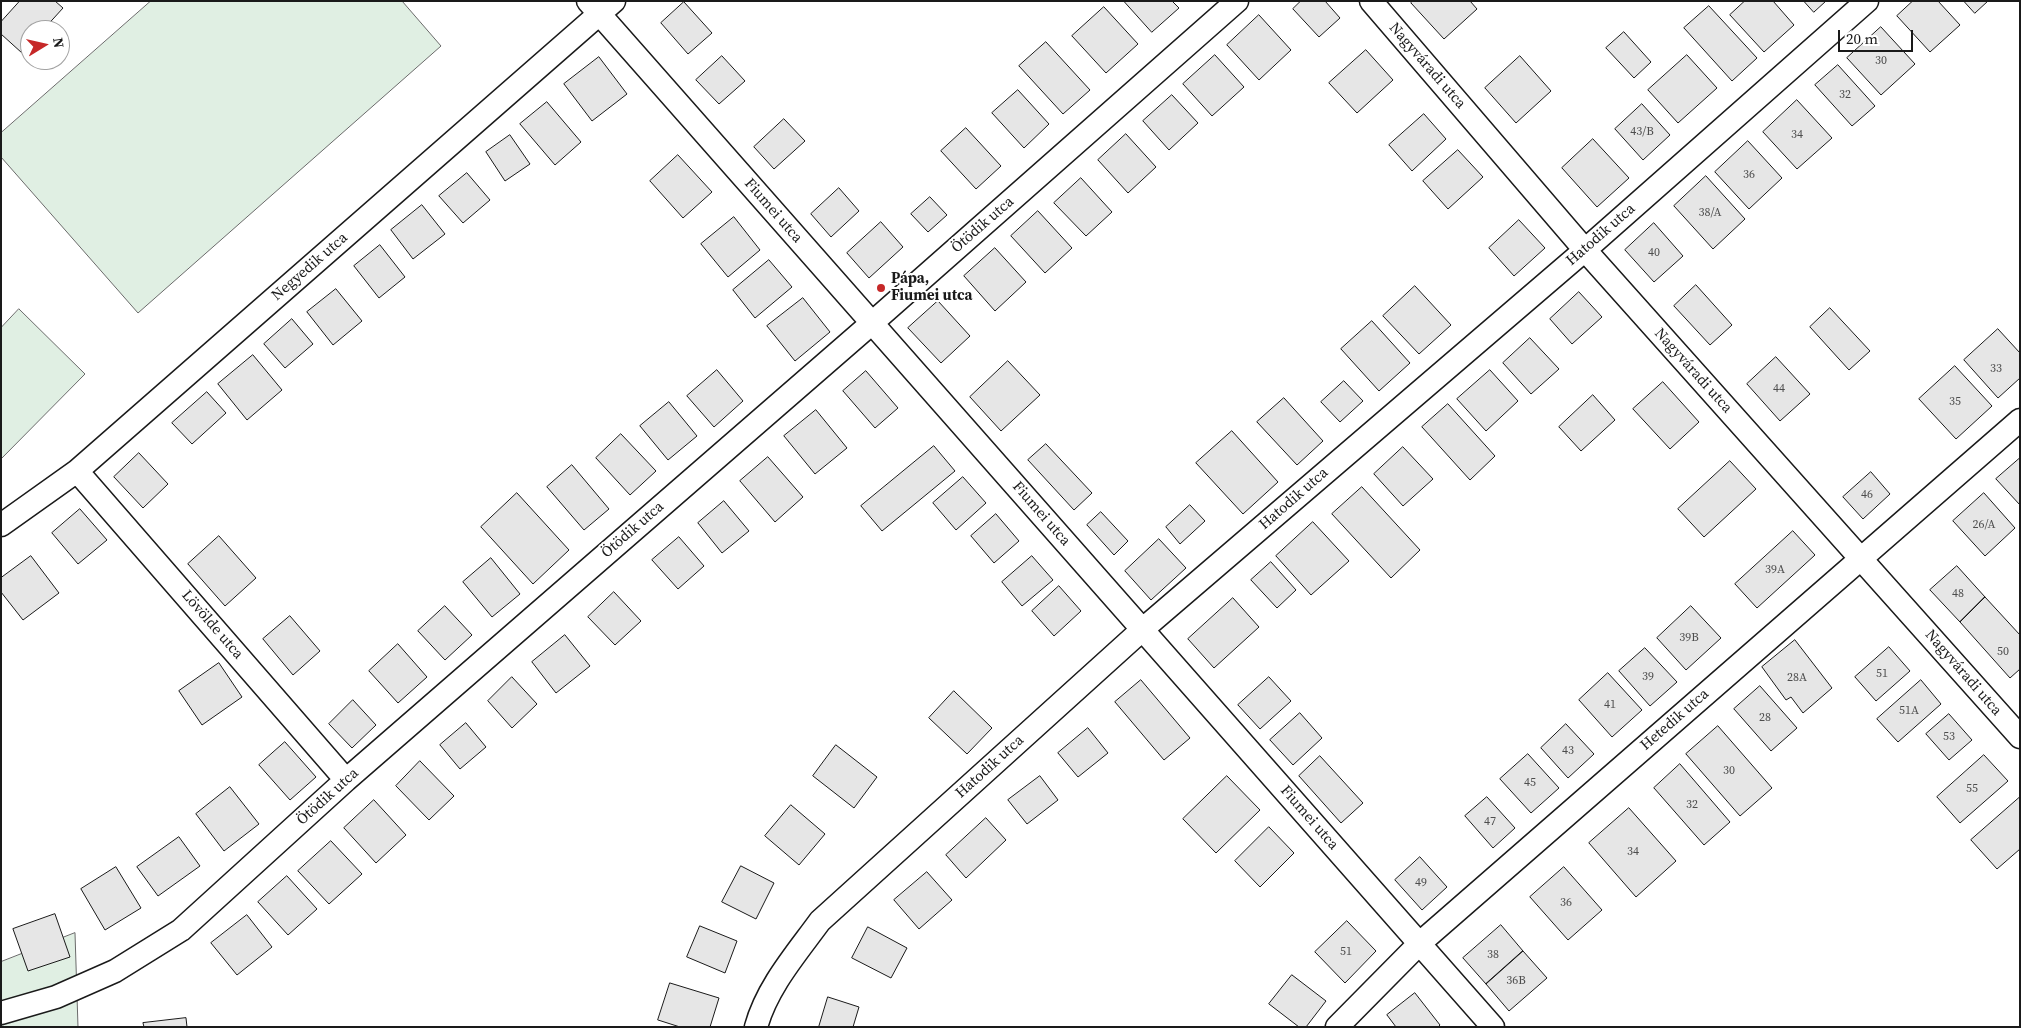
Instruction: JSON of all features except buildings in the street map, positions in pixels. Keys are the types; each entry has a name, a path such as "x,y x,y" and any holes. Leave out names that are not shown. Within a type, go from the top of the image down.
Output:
{"street":[{"name":"Ötödik utca","path":"1,1013 56,997 115,971 182,930 346,780 872,323 1236,1"},
{"name":"Nagyváradi utca","path":"1371,1 1584,250 1862,558 2020,737"},
{"name":"Hatodik utca","path":"756,1027 761,1009 781,975 820,921 1143,630 1584,250 1867,1"},
{"name":"Fiumei utca","path":"600,5 872,323 1494,1027"},
{"name":"Negyedik utca","path":"1,525 77,471 600,5"},
{"name":"Hetedik utca","path":"1337,1027 1420,943 2020,420"},
{"name":"Lövölde utca","path":"77,471 346,780"}],"green space":[{"path":"151,1 402,1 441,46 138,313 1,157 1,133"},
{"path":"19,309 85,374 1,459 1,328"},
{"path":"75,933 78,1027 1,1027 1,962"}],"place":[{"name":"Pápa, Fiumei utca","path":"881,288"}]}
